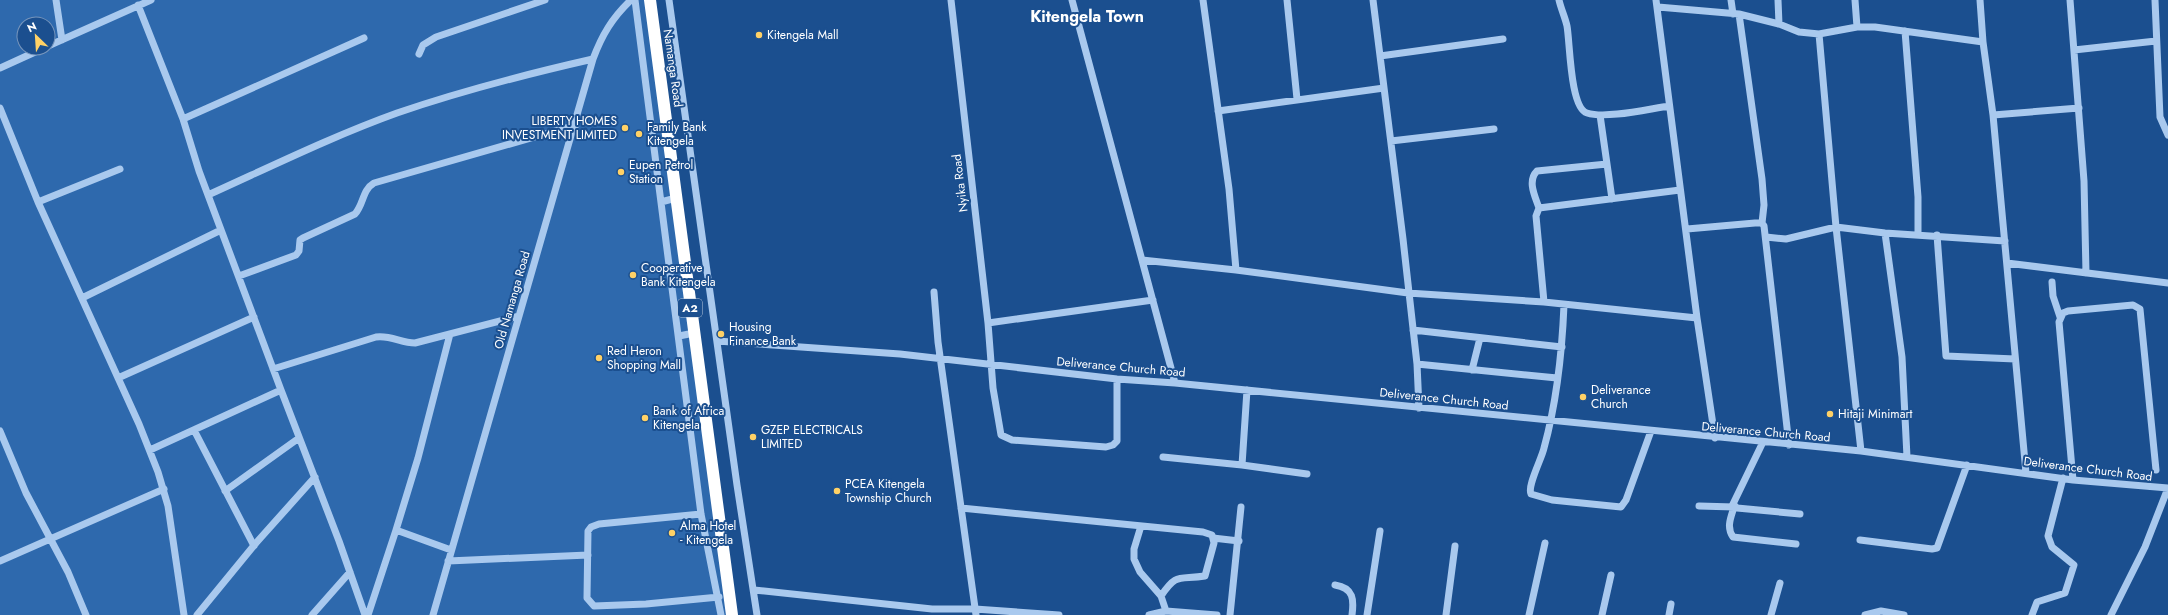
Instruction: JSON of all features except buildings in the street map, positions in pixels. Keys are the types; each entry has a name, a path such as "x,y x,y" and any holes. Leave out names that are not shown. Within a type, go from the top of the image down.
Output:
{"highway":[{"name":"Namanga Road","path":"650,0 732,615"}],"street":[{"path":"56,0 62,40"},
{"path":"56,43 140,3 151,0"},
{"path":"419,54 423,45 436,36 545,0"},
{"name":"Old Namanga Road","path":"433,615 519,316 576,125 593,59 601,37 610,22 631,0"},
{"path":"635,0 701,514 719,597 721,615"},
{"path":"669,0 736,485 757,615"},
{"name":"Nyika Road","path":"951,0 999,430 1003,437 1012,440 1106,447 1113,445 1117,441 1117,379"},
{"path":"1072,0 1175,383"},
{"path":"1203,0 1230,189 1236,270"},
{"path":"1287,0 1297,99"},
{"path":"1373,0 1417,364 1419,408"},
{"path":"1559,0 1567,27 1572,74 1579,106 1585,113 1600,115 1669,106"},
{"path":"1731,0 1736,14 1762,179 1764,205 1762,223 1766,237 1789,445"},
{"path":"1778,0 1779,24"},
{"path":"1855,0 1857,27"},
{"path":"1980,0 1983,42 1993,115 2026,473"},
{"path":"2070,0 2079,108 2086,273"},
{"path":"2155,0 2160,117 2168,135"},
{"path":"140,3 208,195 366,615"},
{"path":"1714,438 1697,318 1687,229 1680,190 1657,4 1736,14 1779,24 1799,32 1820,34 1857,27 1905,31 1983,42"},
{"path":"1905,31 1918,197 1918,234"},
{"path":"1820,34 1836,228 1861,451"},
{"path":"182,120 364,38"},
{"path":"1380,56 1503,39"},
{"path":"2074,50 2156,41"},
{"path":"0,68 26,56"},
{"path":"208,195 326,142 397,114 541,71 593,59"},
{"path":"1218,111 1384,88"},
{"path":"0,108 38,202 150,450 164,489 172,530 184,615"},
{"path":"1993,115 2079,108"},
{"path":"1600,115 1612,199"},
{"path":"239,276 296,255 299,251 300,240 355,214 359,209 366,189 374,183 576,125"},
{"path":"1391,141 1494,129"},
{"path":"1544,302 1536,216 1539,208 1531,182 1532,176 1537,171 1607,164"},
{"path":"38,202 120,169"},
{"path":"1539,208 1680,190"},
{"path":"661,202 676,198"},
{"path":"1687,229 1762,223"},
{"path":"1766,237 1786,239 1836,228 1885,233 1937,235 2005,241"},
{"path":"82,298 221,230"},
{"path":"1885,233 1902,357 1907,457"},
{"path":"1937,235 1946,356 2015,359"},
{"path":"1142,260 1236,270 1408,293 1544,302 1697,318"},
{"path":"2007,263 2168,283"},
{"path":"2052,282 2053,296 2060,317 2073,480"},
{"path":"934,292 975,612"},
{"path":"988,323 1152,300"},
{"path":"1564,305 1562,347 1552,420 1542,456 1530,486 1531,494 1552,500 1621,507 1626,500 1650,431"},
{"path":"2060,317 2068,311 2133,305 2140,309 2156,470"},
{"path":"273,370 376,336 384,336 407,343 415,343 519,316"},
{"path":"118,378 254,318"},
{"path":"1413,330 1562,347"},
{"path":"679,336 694,333"},
{"path":"366,615 396,530 421,451 450,334"},
{"path":"1472,370 1480,338"},
{"name":"Deliverance Church Road","path":"717,341 900,354 942,360 991,363 1117,379 1175,383 1552,420 1714,438 1861,451 2073,480 2168,488"},
{"path":"1417,364 1557,378"},
{"path":"150,450 281,390"},
{"path":"1242,465 1247,390"},
{"path":"194,430 254,546"},
{"path":"0,431 26,493 68,572 86,615"},
{"path":"225,491 299,438"},
{"path":"1763,442 1732,502 1734,507 1729,532 1733,537 1796,544"},
{"path":"1163,457 1242,465 1307,474"},
{"path":"1860,540 1932,549 1937,548 1967,465"},
{"path":"197,615 254,546 315,477"},
{"path":"2032,615 2037,602 2065,593 2074,565 2052,547 2048,536 2063,478"},
{"path":"2110,615 2145,547 2168,488"},
{"path":"0,561 49,538 164,489"},
{"path":"1699,506 1734,507 1800,514"},
{"path":"1230,615 1239,541 1241,507"},
{"path":"961,508 1203,532 1207,533 1213,538 1239,541"},
{"path":"701,514 595,524 588,531 587,598 594,606 646,604 719,597"},
{"path":"1141,526 1134,549 1134,559 1140,572 1161,596 1166,611"},
{"path":"396,530 451,550"},
{"path":"1367,615 1380,531"},
{"path":"1161,596 1170,583 1177,578 1205,576 1212,556 1213,538"},
{"path":"1529,615 1545,543"},
{"path":"1446,615 1454,546"},
{"path":"448,561 588,555"},
{"path":"312,615 350,572"},
{"path":"1602,615 1611,575"},
{"path":"1771,615 1780,584"},
{"path":"1335,585 1343,586 1353,596 1354,602 1352,615"},
{"path":"754,590 918,608 1059,615"},
{"path":"1669,615 1671,604"},
{"path":"1149,615 1166,611 1217,615"},
{"path":"1865,615 1881,611 1904,615"}],"shaded area":[{"path":"0,0 649,0 732,615 0,615"}],"place":[{"name":"Kitengela Mall","path":"759,35"},
{"name":"LIBERTY HOMES INVESTMENT LIMITED","path":"625,128"},
{"name":"Family Bank Kitengela","path":"639,134"},
{"name":"Eupen Petrol Station","path":"621,172"},
{"name":"Cooperative Bank Kitengela","path":"633,275"},
{"name":"Housing Finance Bank","path":"721,334"},
{"name":"Red Heron Shopping Mall","path":"599,358"},
{"name":"Deliverance Church","path":"1583,397"},
{"name":"Hitaji Minimart","path":"1830,414"},
{"name":"Bank of Africa Kitengela","path":"645,418"},
{"name":"GZEP ELECTRICALS LIMITED","path":"753,437"},
{"name":"PCEA Kitengela Township Church","path":"837,491"},
{"name":"Alma Hotel - Kitengela","path":"672,533"}],"district":[{"name":"Kitengela Town","path":"1087,16"}]}
